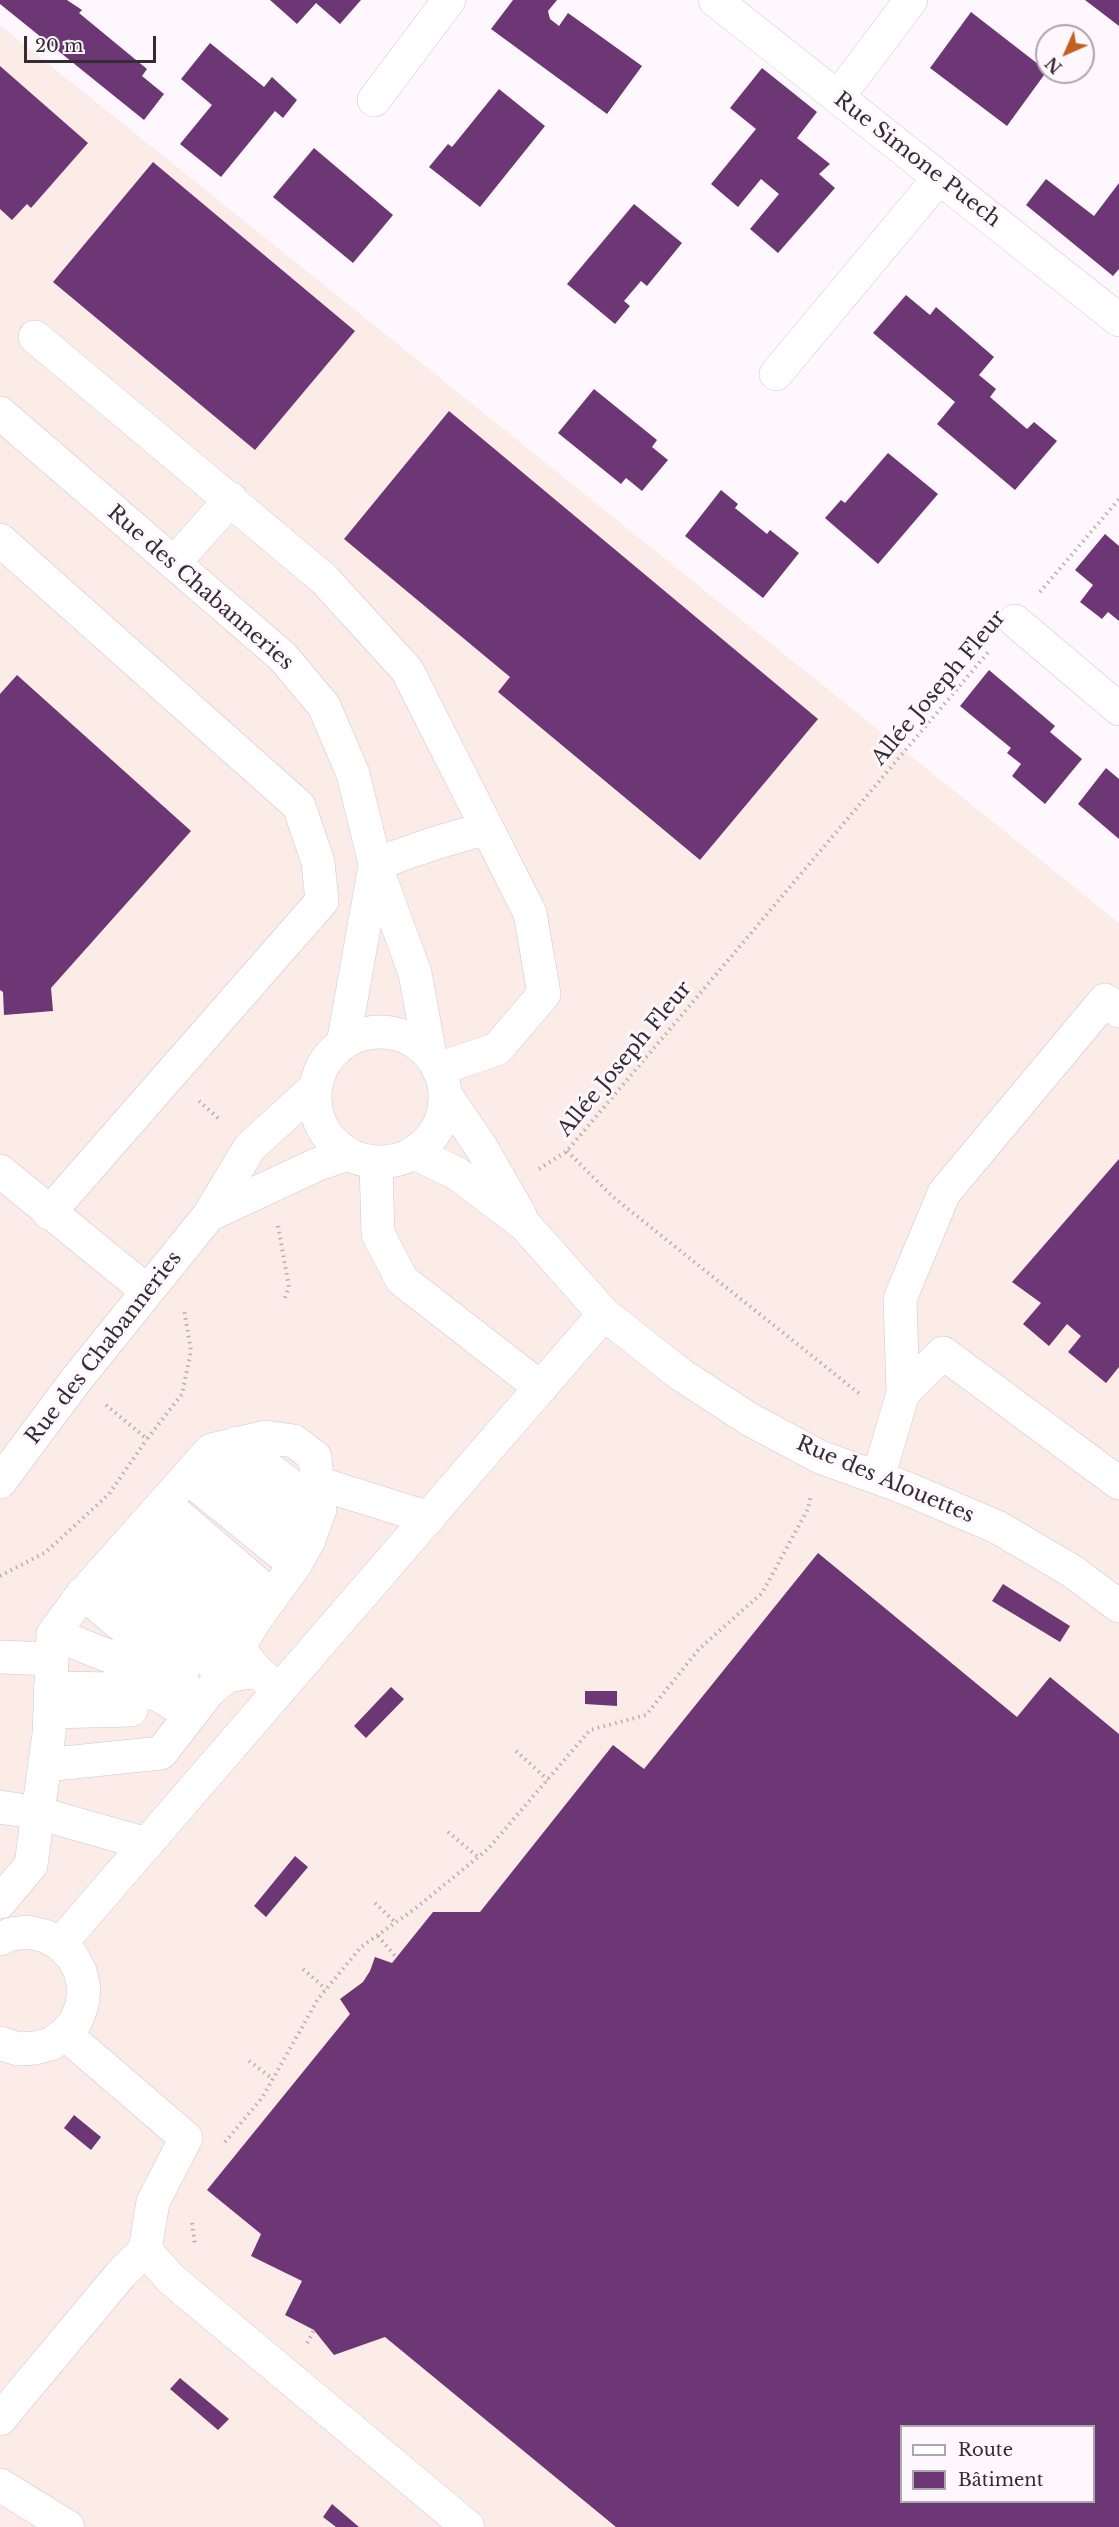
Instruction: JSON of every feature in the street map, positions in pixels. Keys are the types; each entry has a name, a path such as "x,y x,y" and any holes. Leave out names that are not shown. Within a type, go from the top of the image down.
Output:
{"street":[{"path":"374,100 449,0"},
{"name":"Rue Simone Puech","path":"715,0 1119,320"},
{"path":"838,97 910,0"},
{"path":"776,374 939,178"},
{"path":"35,337 324,579 407,670 530,913 544,994 497,1049 438,1073"},
{"name":"Rue des Chabanneries","path":"0,413 283,657 324,706 353,774 375,864 415,973 438,1073"},
{"path":"174,563 231,499"},
{"path":"0,540 299,806 318,862 322,901 49,1213"},
{"path":"1015,621 1119,709"},
{"path":"375,864 487,828"},
{"name":"Rue des Chabanneries","path":"343,1044 375,864"},
{"path":"878,1478 903,1393 900,1299 944,1193 1105,1000 1119,1011"},
{"path":"438,1073 442,1117 432,1138 414,1154 396,1161 362,1158 328,1137 317,1113 316,1087 321,1071 330,1055 343,1044 365,1034 389,1033 411,1041 438,1073 525,1225"},
{"name":"Rue des Chabanneries","path":"0,1482 76,1380 209,1215 250,1147 316,1087"},
{"path":"414,1154 456,1173 525,1225"},
{"path":"362,1158 378,1234 402,1280 541,1388"},
{"name":"Rue des Chabanneries","path":"209,1215 316,1165 362,1158"},
{"path":"0,1171 147,1291"},
{"name":"Rue des Alouettes","path":"525,1225 604,1314 680,1374 749,1419 820,1457 878,1478 997,1527 1072,1571 1119,1606"},
{"path":"45,1766 161,1753 217,1695 429,1518 604,1314"},
{"path":"903,1393 943,1353 1119,1483"},
{"path":"0,1907 0,1902 31,1865 45,1766 51,1685 102,1572 211,1450 237,1443 319,1496 429,1518"},
{"path":"197,1466 302,1553"},
{"path":"60,1944 147,1844 217,1695 263,1608 302,1553 319,1496"},
{"path":"154,1514 263,1608"},
{"path":"102,1572 217,1695"},
{"path":"102,1572 166,1663 217,1695"},
{"path":"0,1657 51,1685 154,1734 217,1695"},
{"path":"51,1685 149,1672 217,1695"},
{"path":"51,1685 120,1689 157,1694 217,1695"},
{"path":"0,1807 38,1813 147,1844"},
{"path":"0,1939 11,1934 28,1932 45,1936 60,1944 72,1956 80,1971 84,1988 82,2005 76,2021 65,2034 51,2044 18,2049 0,2043"},
{"path":"0,2419 121,2274 146,2250 153,2202 186,2138 65,2034"},
{"path":"146,2250 171,2279 468,2527"},
{"path":"0,2485 68,2527"}],"path":[{"name":"Allée Joseph Fleur","path":"538,1170 567,1151 1119,499"},
{"path":"567,1151 613,1197 861,1394 860,1402"},
{"path":"276,1217 289,1287 284,1300"},
{"path":"0,1576 46,1552 109,1494 182,1394 191,1351 183,1304"},
{"path":"76,1380 147,1439"},
{"path":"220,2148 262,2098 318,1999 361,1947 396,1923 488,1849 590,1730 646,1715 699,1649 762,1593 808,1509 820,1457"},
{"path":"800,1493 810,1498"},
{"path":"516,1751 548,1780"},
{"path":"448,1832 478,1857"},
{"path":"375,1903 396,1923"},
{"path":"378,1936 396,1958"},
{"path":"303,1970 326,1989"},
{"path":"249,2061 273,2079"},
{"path":"192,2219 196,2250"}],"shaded area":[{"path":"0,25 1119,923 1119,2527 0,2527"}],"building":[{"path":"0,0 67,0 82,10 79,13 147,69 142,76 164,94 144,120 0,4"},
{"path":"270,0 361,0 340,24 316,3 297,24"},
{"path":"513,0 557,0 548,11 550,19 559,26 568,13 642,66 607,114 491,29"},
{"path":"1085,0 1119,0 1119,26"},
{"path":"971,12 1035,62 1035,84 1038,84 1007,126 930,68"},
{"path":"210,43 264,87 272,77 297,100 283,118 275,111 221,177 180,144 212,105 181,79"},
{"path":"0,66 88,143 31,208 27,204 12,220 0,209"},
{"path":"762,68 817,112 797,138 830,164 819,174 835,188 778,253 750,229 779,194 761,179 738,207 711,184 756,129 730,108"},
{"path":"499,89 545,126 480,207 429,167 448,144 452,147"},
{"path":"314,148 393,215 353,263 273,197"},
{"path":"153,162 355,331 255,450 53,282"},
{"path":"1046,179 1094,216 1119,183 1119,269 1113,276 1026,205"},
{"path":"634,204 682,243 647,286 641,281 624,301 630,306 615,324 567,284"},
{"path":"906,295 930,315 936,307 994,357 979,375 996,389 990,397 1027,429 1034,422 1057,441 1015,490 937,424 955,402 873,333"},
{"path":"594,389 657,440 652,447 668,460 642,491 626,478 621,484 558,433"},
{"path":"449,411 818,719 700,860 498,692 510,677 344,539"},
{"path":"888,453 938,494 878,564 825,518 841,500 845,503"},
{"path":"721,490 738,504 735,508 767,534 770,530 799,553 763,598 685,536"},
{"path":"1105,534 1119,546 1119,621 1108,612 1102,619 1080,602 1093,585 1075,570"},
{"path":"989,670 1055,726 1050,732 1082,759 1045,804 1012,776 1021,764 1007,753 1011,748 960,706"},
{"path":"17,675 191,831 51,988 53,1011 4,1015 3,992 0,990 0,694"},
{"path":"1106,768 1119,779 1119,839 1078,804"},
{"path":"1119,1159 1119,1367 1106,1383 1068,1352 1081,1336 1067,1324 1049,1346 1023,1324 1041,1303 1012,1282"},
{"path":"818,1553 1017,1717 1050,1677 1119,1734 1119,2527 616,2527 385,2337 334,2355 314,2330 285,2315 302,2281 251,2256 261,2234 207,2190 350,2014 340,1999 363,1982 375,1957 392,1963 433,1912 480,1912 613,1745 644,1769"},
{"path":"1003,1584 1070,1626 1060,1642 992,1601"},
{"path":"391,1687 404,1699 366,1738 354,1726"},
{"path":"585,1691 617,1691 617,1706 585,1704"},
{"path":"295,1856 308,1867 266,1917 254,1906"},
{"path":"74,2115 101,2137 91,2150 64,2128"},
{"path":"180,2378 229,2419 218,2430 170,2389"},
{"path":"332,2504 359,2527 336,2527 323,2517"}]}
